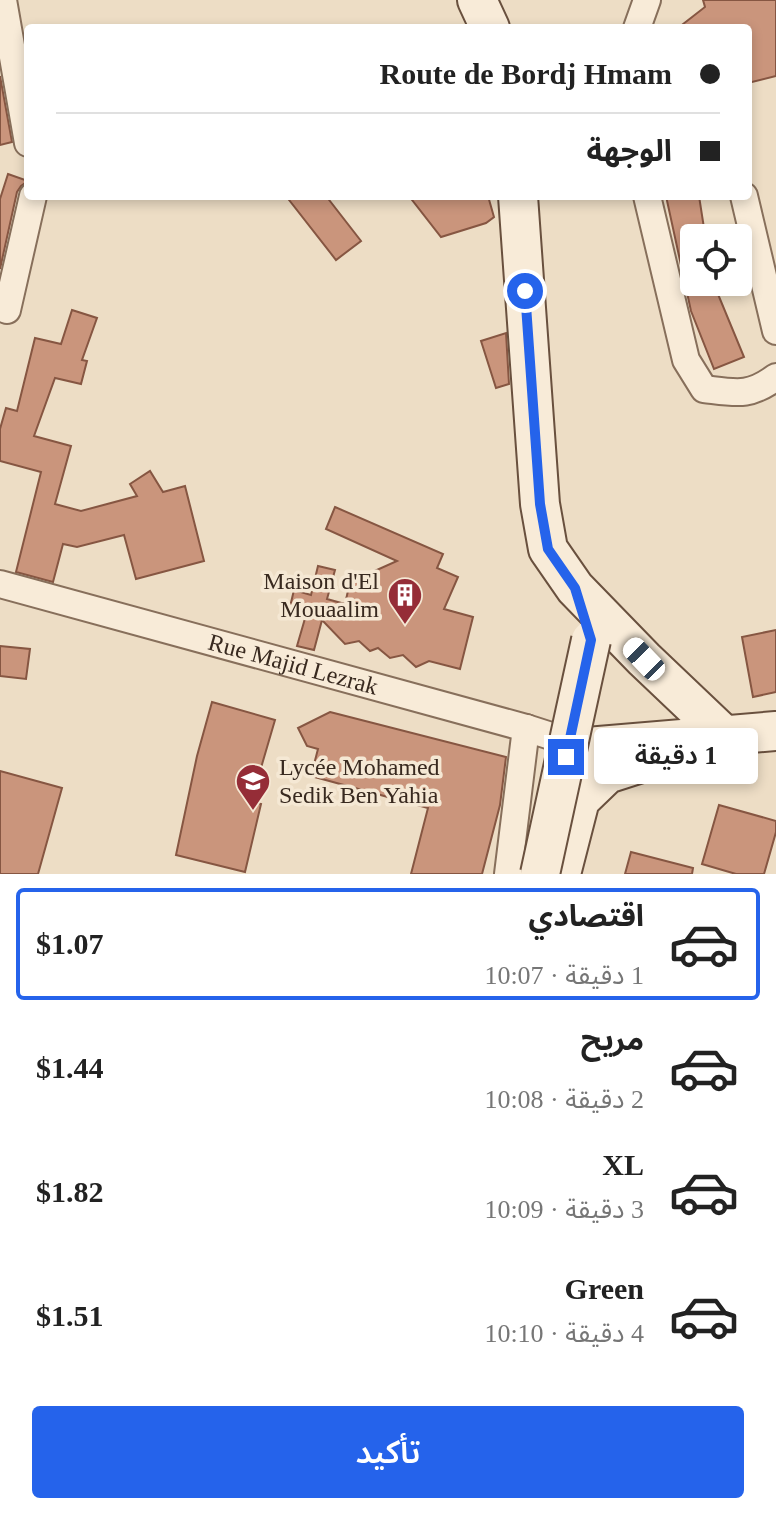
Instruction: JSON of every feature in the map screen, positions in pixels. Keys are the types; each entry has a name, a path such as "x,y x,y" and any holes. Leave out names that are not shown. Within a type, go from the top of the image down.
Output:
{"main road":[{"path":"477,0 488,24"},
{"path":"518,200 540,504 548,549 575,588 725,736"},
{"path":"540,874 591,640 575,588"},
{"path":"587,747 776,731"},
{"path":"561,874 580,800 607,774 725,736"}],"street":[{"path":"3,0 24,120"},
{"path":"638,24 647,0"},
{"path":"0,307 7,310 32,200"},
{"path":"648,200 686,360 704,389 734,393 758,390 776,377"},
{"path":"745,200 776,331"},
{"name":"Rue Majid Lezrak","path":"0,584 587,747"},
{"path":"508,874 526,728"}],"building":[{"path":"703,0 776,0 776,76 752,82 752,24 683,24 705,7"},
{"path":"0,76 12,142 0,145"},
{"path":"8,174 24,180 17,192 0,269 0,199"},
{"path":"289,200 329,200 361,241 336,260"},
{"path":"412,200 489,200 494,217 486,223 441,237"},
{"path":"667,200 700,200 703,224 680,224 680,260"},
{"path":"688,296 719,296 744,357 714,369"},
{"path":"72,310 97,318 82,360 87,361 81,384 55,378 34,436 71,446 55,504 81,511 137,496 130,484 150,471 163,492 185,486 204,561 136,579 124,535 77,547 63,544 53,582 16,572 41,472 0,461 0,429 6,408 17,411 35,338 61,344"},
{"path":"506,333 509,384 496,388 481,341"},
{"path":"335,507 443,554 437,568 458,577 444,609 473,617 460,669 429,661 416,667 403,655 390,658 378,648 370,651 359,641 345,644 322,620 314,650 297,646 306,615 289,611 294,590 311,595 318,566 335,570 327,599 345,604 350,582 397,561 326,529"},
{"path":"776,630 776,692 753,697 742,637"},
{"path":"0,646 30,649 26,679 0,676"},
{"path":"212,702 275,720 251,802 261,804 245,872 176,855"},
{"path":"330,712 506,757 500,805 482,874 411,874 428,808 311,776 318,749 307,746 298,728"},
{"path":"0,771 62,788 38,874 0,874"},
{"path":"719,805 776,821 776,832 764,874 736,874 702,864"},
{"path":"631,852 693,868 692,874 625,874"}],"place":[{"name":"Maison d'El Mouaalim","path":"405,626"},
{"name":"Lycée Mohamed Sedik Ben Yahia","path":"253,812"}],"route":[{"path":"525,291 540,504 548,549 575,588 591,640 566,757"}]}
